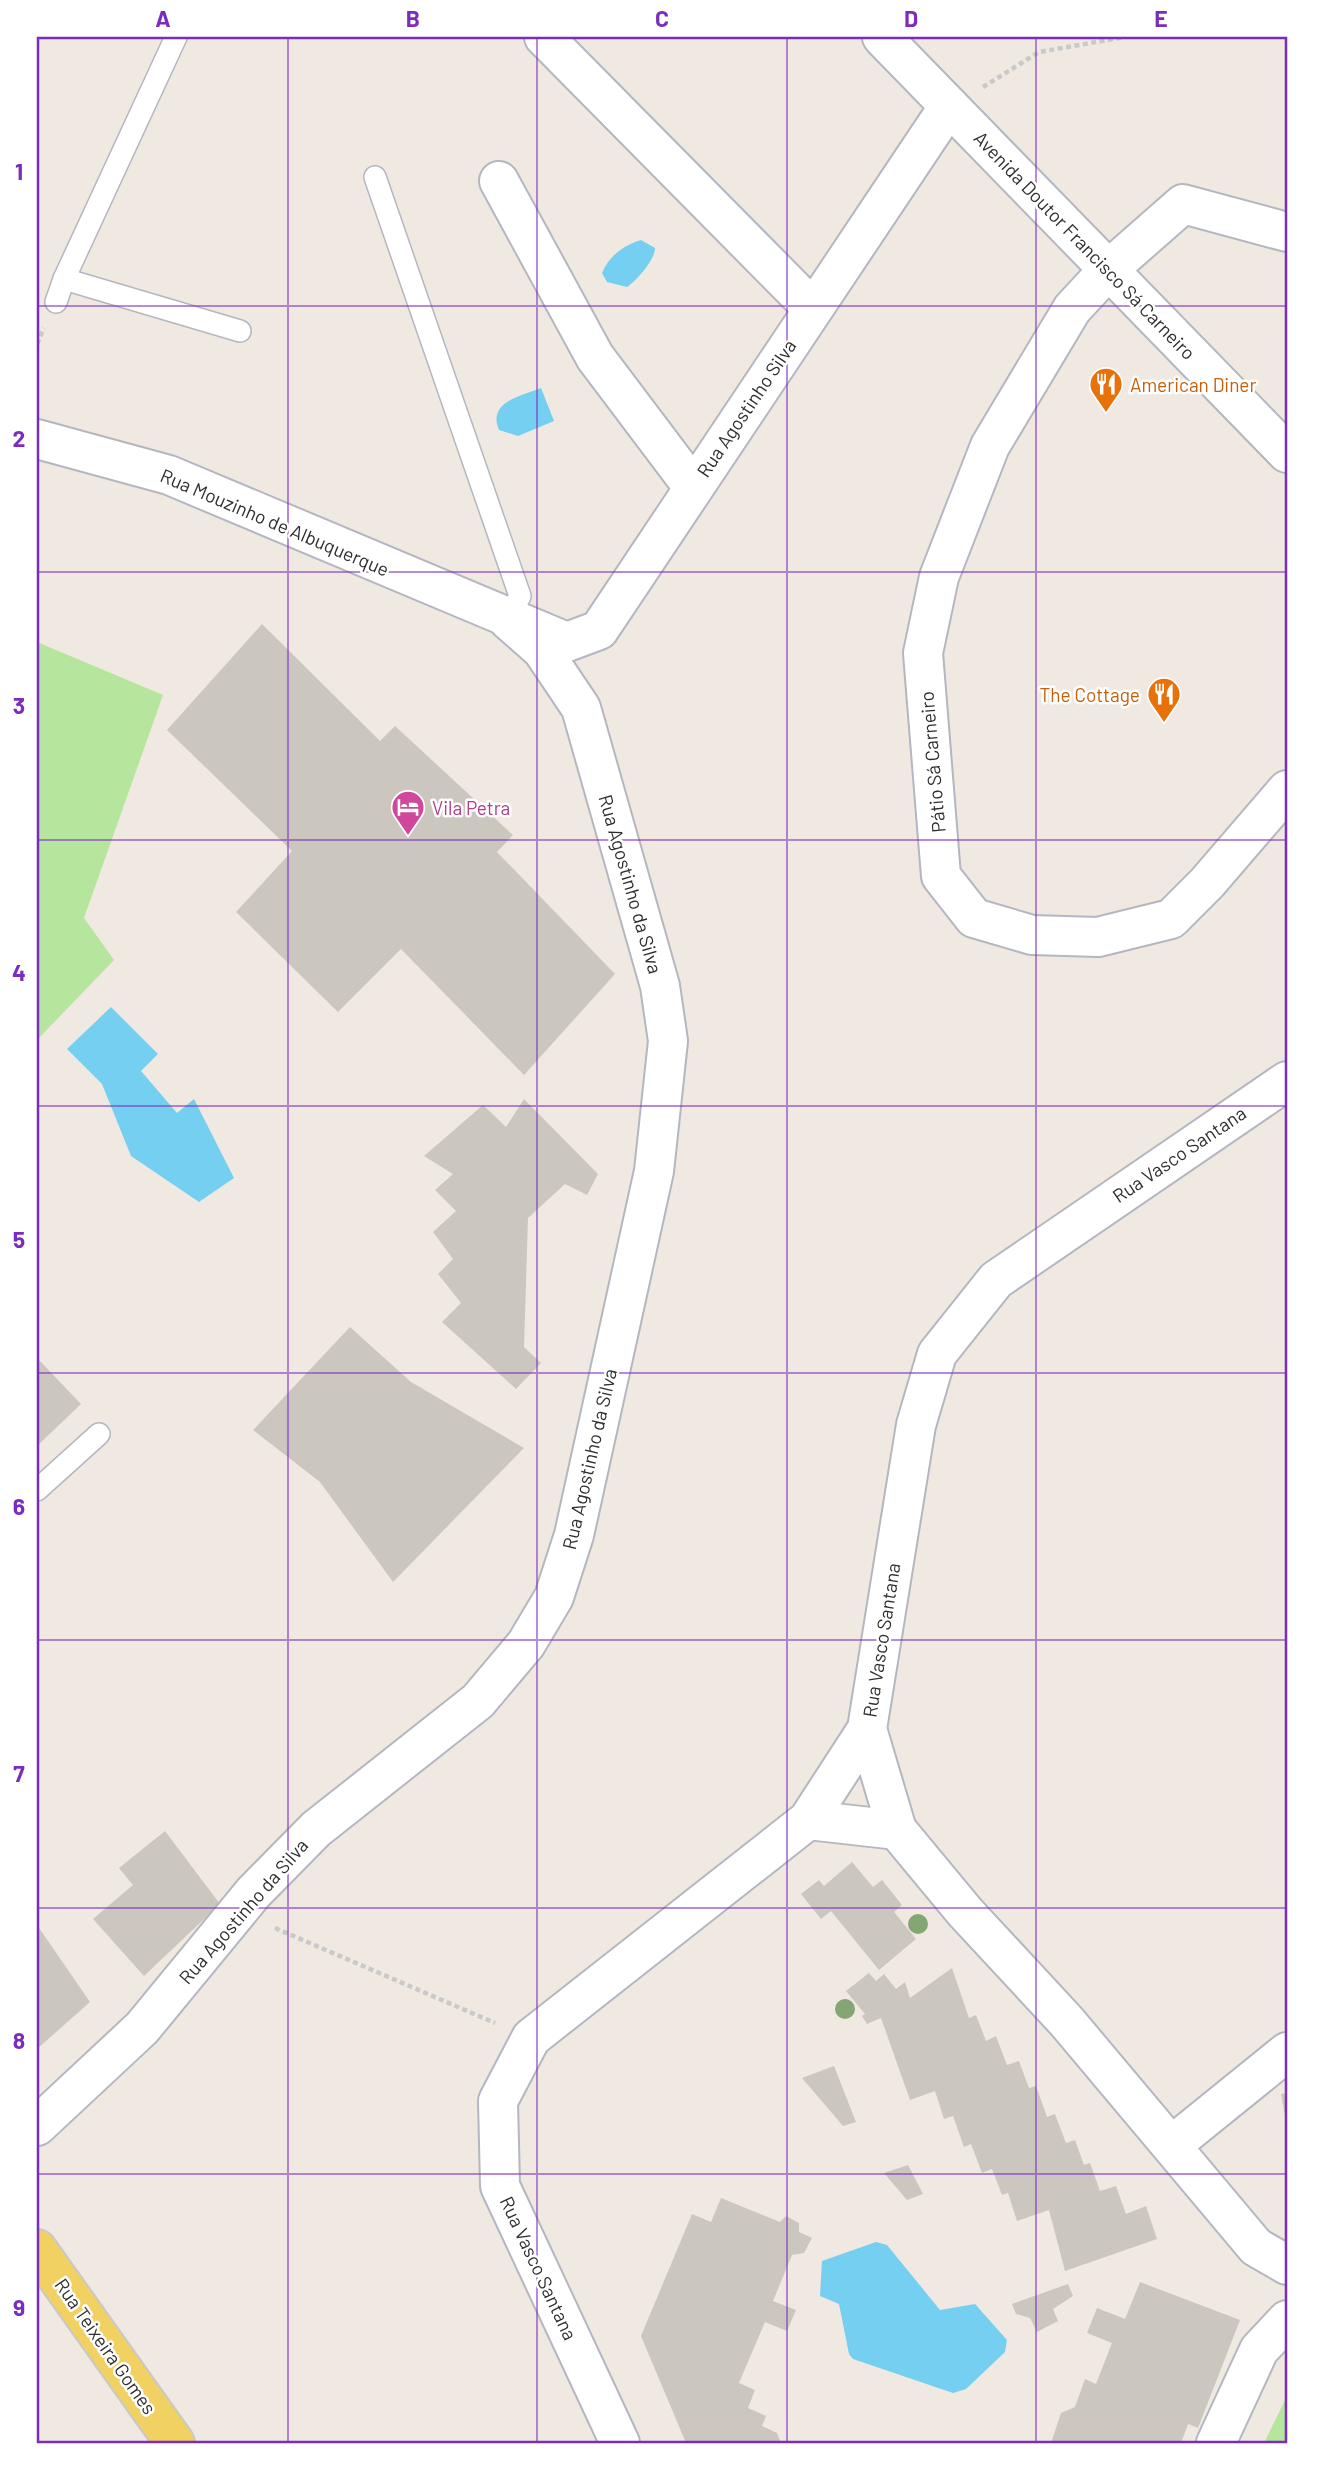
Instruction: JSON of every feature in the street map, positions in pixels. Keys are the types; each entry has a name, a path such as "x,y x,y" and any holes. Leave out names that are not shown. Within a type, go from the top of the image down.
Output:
{"main road":[{"name":"Rua Teixeira Gomes","path":"37,2249 175,2443"}],"street":[{"path":"544,37 813,309"},
{"name":"Avenida Doutor Francisco Sá Carneiro","path":"882,37 1287,453"},
{"name":"Rua Agostinho Silva","path":"508,620 567,642 599,630 950,107"},
{"path":"499,181 595,357 693,487"},
{"name":"Pátio Sá Carneiro","path":"1287,232 1183,204 1110,269 1072,309 990,446 939,577 923,653 942,876 974,918 1032,935 1098,937 1171,919 1207,883 1287,790"},
{"name":"Rua Mouzinho de Albuquerque","path":"37,439 169,475 508,620"},
{"name":"Rua Agostinho da Silva","path":"38,2120 142,2028 238,1912 316,1829 478,1701 526,1644 554,1597 574,1535 654,1171 668,1041 660,986 581,708 542,650 508,620"},
{"name":"Rua Vasco Santana","path":"620,2443 500,2186 498,2101 531,2038 808,1820 867,1729 916,1425 937,1354 996,1279 1287,1081"},
{"path":"867,1729 897,1830 965,1912 1067,2022 1256,2247 1287,2265"},
{"path":"808,1820 897,1830"},
{"path":"1172,2145 1287,2052"},
{"path":"1216,2443 1259,2350 1287,2320"}],"lane":[{"path":"57,302 64,279 176,37"},
{"path":"375,177 520,596 508,620"},
{"path":"64,279 240,331"},
{"path":"37,1490 99,1434"}],"path":[{"path":"950,107 1039,52 1125,37"},
{"path":"238,1912 531,2038"}],"green space":[{"path":"37,642 163,695 84,918 114,960 37,1040"},
{"path":"1287,2396 1287,2443 1264,2443"}],"water":[{"path":"641,240 655,248 644,270 627,287 607,282 602,273 613,256"},
{"path":"541,388 554,421 518,436 499,430 497,420 502,407 516,397"},
{"path":"111,1007 158,1054 141,1071 177,1113 194,1099 234,1178 199,1202 131,1156 102,1084 67,1049"},
{"path":"876,2242 887,2245 940,2310 975,2304 1007,2340 1005,2352 966,2389 953,2393 853,2359 849,2354 839,2304 820,2296 822,2261"}],"building":[{"path":"262,624 380,741 395,726 513,835 497,852 615,974 524,1075 401,949 338,1012 236,912 292,851 167,730"},
{"path":"524,1099 598,1174 587,1195 565,1184 528,1218 524,1347 541,1363 516,1389 442,1322 461,1303 438,1274 453,1259 433,1232 456,1211 435,1190 453,1174 424,1156 483,1105 506,1127"},
{"path":"350,1327 411,1382 524,1448 393,1582 320,1482 253,1430"},
{"path":"37,1358 81,1404 37,1446"},
{"path":"165,1831 220,1904 144,1976 93,1919 133,1885 119,1868"},
{"path":"852,1862 873,1887 882,1880 902,1905 894,1912 916,1939 879,1970 831,1911 821,1919 801,1894 819,1880 824,1886"},
{"path":"37,1925 90,2002 37,2049"},
{"path":"952,1968 969,2018 976,2015 986,2041 996,2036 1007,2065 1019,2061 1029,2088 1036,2086 1047,2117 1055,2114 1066,2143 1075,2140 1084,2165 1090,2163 1100,2191 1116,2186 1126,2214 1146,2206 1157,2239 1065,2271 1049,2210 1017,2221 1008,2193 1002,2195 992,2169 982,2173 971,2144 964,2147 953,2116 944,2119 935,2091 910,2100 881,2018 867,2024 862,2016 865,2014 846,1991 869,1973 876,1981 884,1974 896,1989 905,1982 910,1998"},
{"path":"834,2066 856,2122 843,2126 802,2078"},
{"path":"1287,2093 1287,2121 1286,2121 1281,2094"},
{"path":"908,2165 923,2194 907,2200 884,2173"},
{"path":"721,2198 780,2222 786,2216 799,2223 799,2232 812,2238 804,2253 792,2255 773,2301 796,2310 787,2331 765,2322 739,2383 755,2390 748,2408 766,2416 762,2426 777,2433 781,2443 686,2443 641,2336 692,2214 711,2222"},
{"path":"1140,2282 1240,2320 1198,2428 1188,2424 1181,2443 1051,2443 1061,2413 1075,2407 1085,2379 1096,2384 1112,2343 1087,2333 1097,2308 1125,2319"},
{"path":"1068,2284 1073,2296 1053,2309 1058,2321 1037,2332 1030,2318 1016,2314 1012,2304"}],"place":[{"name":"American Diner","path":"1106,414"},
{"name":"The Cottage","path":"1164,724"},
{"name":"Vila Petra","path":"408,837"}]}
